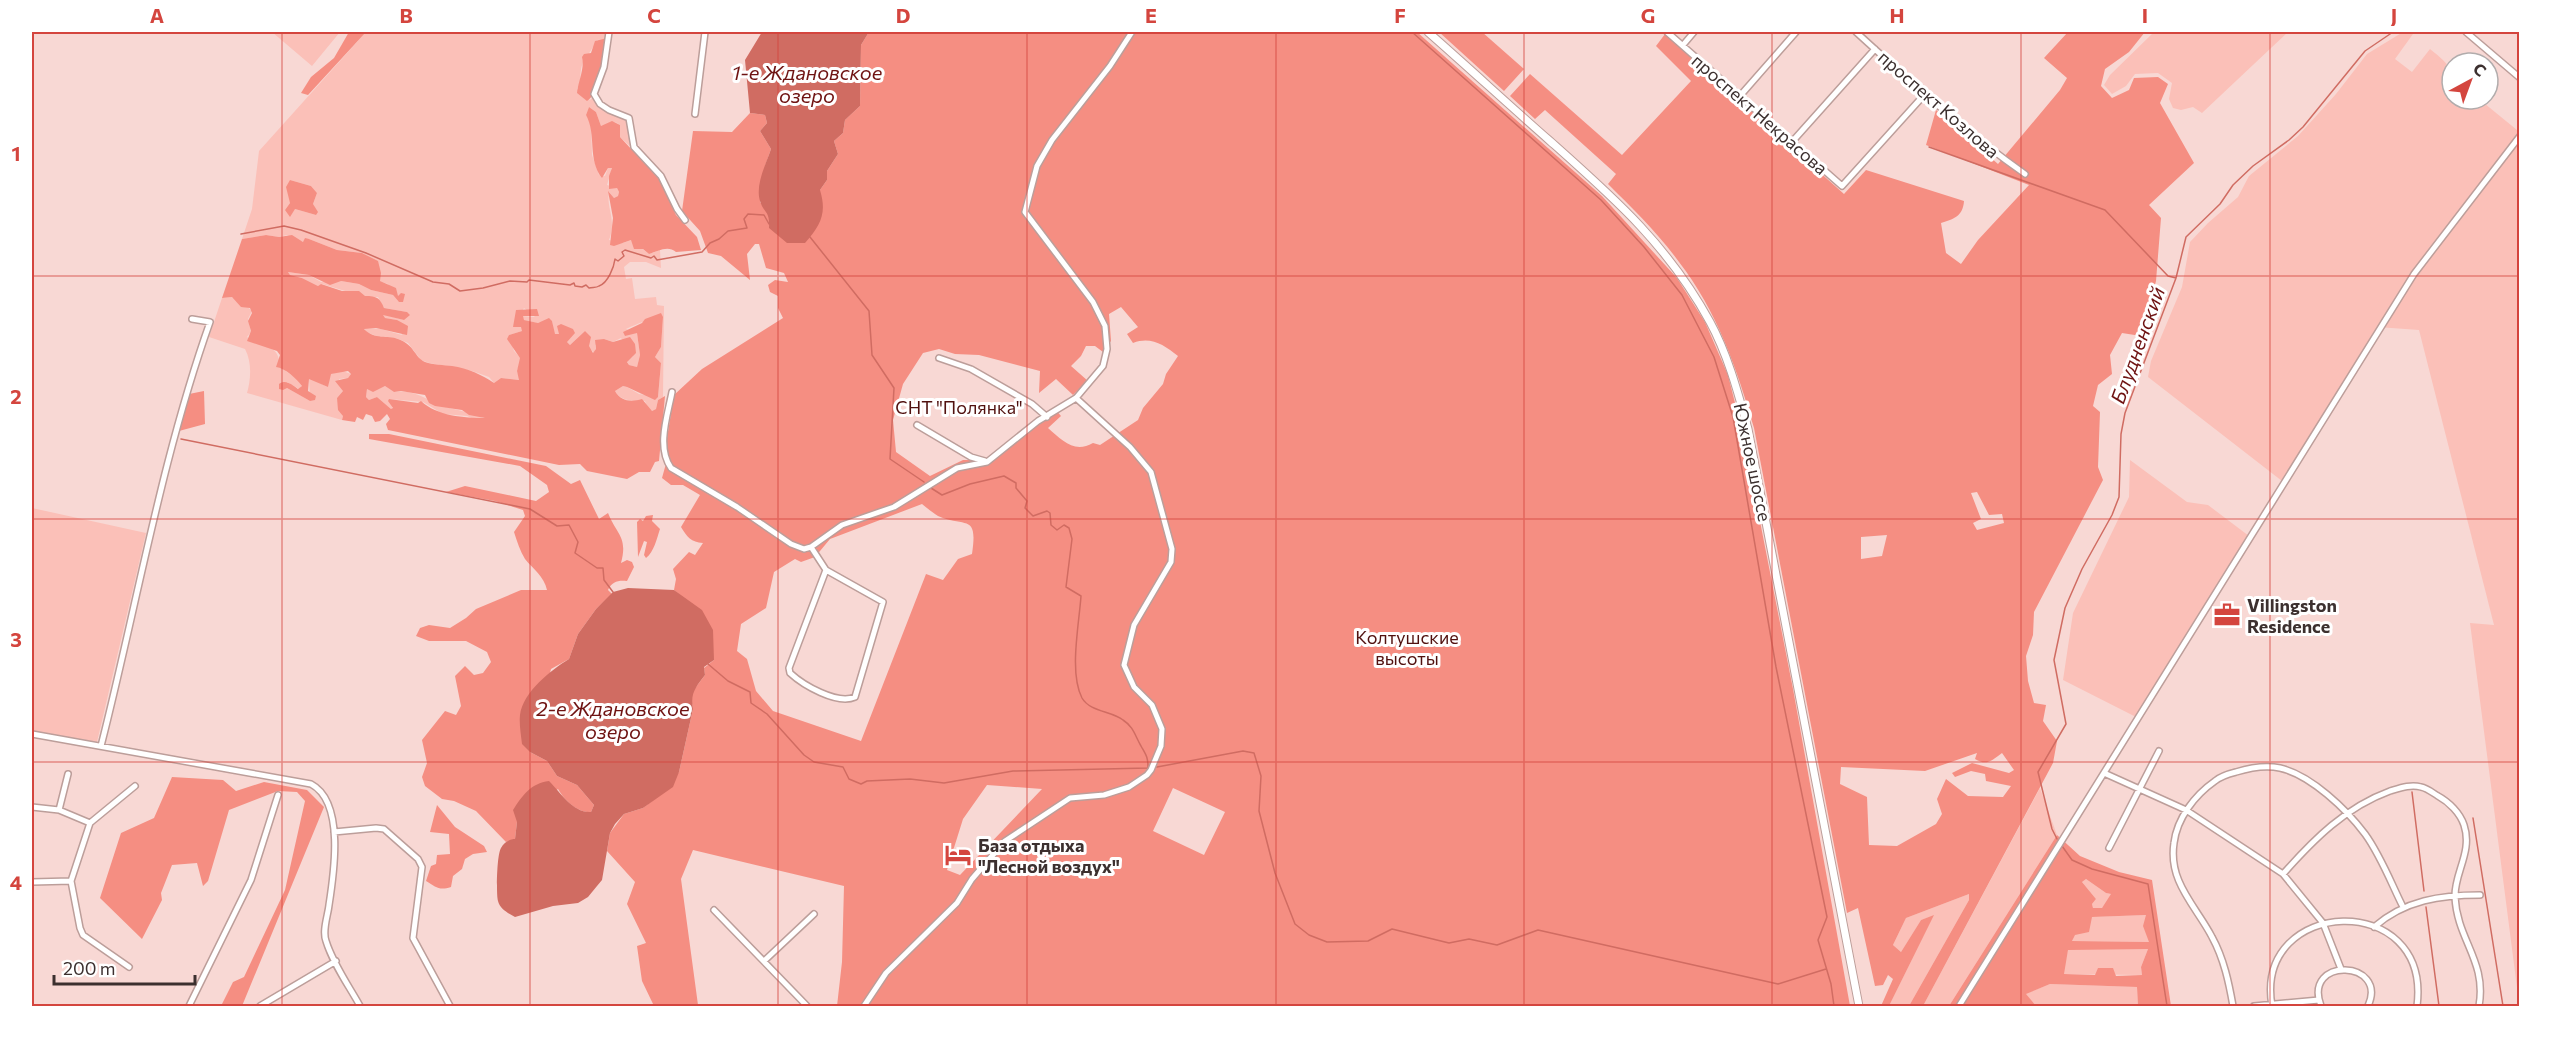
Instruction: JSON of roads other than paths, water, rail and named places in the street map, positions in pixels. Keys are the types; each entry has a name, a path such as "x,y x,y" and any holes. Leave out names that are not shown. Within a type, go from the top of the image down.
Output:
{"street":[{"path":"609,32 604,67 594,94 596,99 609,110 629,118 634,147 661,176 685,220"},
{"path":"695,114 705,32"},
{"path":"672,392 664,443 666,457 671,468 737,507 790,544 804,549 811,547 842,525 894,507 957,468 987,462 1076,398 1103,366 1107,349 1105,326 1094,302 1025,212 1037,166 1052,140 1110,66 1132,32"},
{"name":"Южное шоссе","path":"1428,32 1607,192 1654,239 1678,269 1711,323 1733,375 1748,429 1859,1006"},
{"name":"проспект Некрасова","path":"1667,32 1842,186 1925,94"},
{"path":"1683,45 1694,32"},
{"path":"1739,97 1796,32"},
{"name":"проспект Козлова","path":"1856,32 1925,94 2000,157 2025,174"},
{"path":"2466,32 2520,78"},
{"path":"1791,143 1875,48"},
{"path":"1959,1006 2414,274 2520,136"},
{"path":"101,746 167,463 184,397 210,322 192,319"},
{"path":"939,358 971,369 1032,404 1047,417"},
{"path":"864,1006 886,973 957,903 972,879 1005,841 1070,798 1104,795 1129,787 1147,775 1159,753 1162,729 1158,714 1134,687 1124,665 1134,625 1171,562 1172,549 1151,472 1130,447 1076,398"},
{"path":"917,425 971,457 987,462"},
{"path":"811,547 826,570 884,602 855,697 850,699 821,694 790,674 789,668 802,628 826,570"},
{"path":"32,734 311,784 320,789 334,832 336,861 325,934 326,941 360,1006"},
{"path":"2109,848 2159,751"},
{"path":"2234,1006 2228,976 2213,938 2180,887 2174,868 2174,843 2186,810 2200,791 2219,777 2250,768 2280,768 2306,779 2347,812 2366,836 2403,907"},
{"path":"2104,773 2186,810 2283,874 2323,923 2341,969"},
{"path":"59,810 68,774"},
{"path":"129,967 82,935 71,881 90,823 135,786"},
{"path":"2283,874 2308,845 2347,812 2367,800 2406,786 2422,787 2449,802 2464,825 2467,853 2455,895 2460,929 2480,972 2482,990 2479,1006"},
{"path":"189,1006 250,880 278,795"},
{"path":"32,807 59,810 90,823"},
{"path":"334,832 376,828 384,830 418,859 422,867 413,938 450,1006"},
{"path":"32,882 71,881"},
{"path":"2374,927 2403,907 2432,898 2481,895"},
{"path":"714,910 807,1006"},
{"path":"764,961 814,914"},
{"path":"2272,1005 2270,995 2274,972 2284,950 2301,934 2323,923 2345,920 2368,923 2388,934 2404,950 2415,970 2419,992 2417,1006"},
{"path":"260,1006 336,961"},
{"path":"2254,1006 2320,1004 2321,984 2333,972 2341,969 2358,972 2364,978 2371,994 2368,1006"}],"water":[{"name":"1-е Ждановское озеро","path":"762,32 869,32 861,45 860,106 845,120 843,133 834,141 838,154 827,171 827,180 820,190 823,212 819,224 805,243 787,243 769,228 768,215 760,201 760,181 771,149 760,131 767,123 765,115 750,113 745,60"},
{"name":"2-е Ждановское озеро","path":"628,588 674,590 702,610 713,630 714,660 704,667 705,675 693,694 693,709 679,772 673,787 643,808 624,814 615,824 610,833 602,880 588,897 578,903 553,906 515,917 499,904 497,874 501,848 507,841 515,839 517,822 513,810 520,800 532,787 549,781 573,806 591,812 594,805 577,785 557,776 547,761 530,752 522,744 520,715 522,706 539,683 569,659 578,634 596,609 613,592"}],"waterway":[{"path":"1412,32 1601,200 1644,247 1682,295 1714,357 1733,417 1776,667 1827,917 1818,940 1831,984 1834,1006"},
{"name":"Блудненский","path":"2057,839 2052,829 2038,772 2066,724 2054,660 2065,608 2119,497 2121,434 2125,413 2176,278 2186,237 2220,204 2233,185 2253,166 2303,127 2365,51 2393,32"},
{"path":"1929,147 2105,210 2168,276 2176,278"},
{"path":"241,234 284,226 301,230 366,253 433,282 449,284 460,291 510,281 527,282 529,280 570,285 574,283 575,286 586,285 589,288 597,287 608,278 615,259 618,261 624,256 622,252 625,250 651,258 654,256 657,260 702,252 710,243 728,231 747,228 744,219 748,214 764,215 769,224"},
{"path":"810,237 869,311 872,355 894,388 890,459 924,482"},
{"path":"181,439 530,509 557,526 569,525 578,542 575,553 597,568 603,568 604,580 613,592"},
{"path":"931,488 942,495 970,484 1004,476 1016,483 1016,488 1027,501 1025,508 1033,516 1047,511 1050,513 1051,525 1057,530 1064,525 1069,528 1072,539 1066,587 1081,596 1075,662 1078,688 1082,698 1090,706 1118,717 1130,726 1146,756 1148,767"},
{"path":"708,664 728,681 750,692 751,703 767,714 804,755 814,762 843,767 849,779 861,784 867,781 910,779 944,783 1013,771 1148,768"},
{"path":"1157,767 1243,751 1254,753 1261,776 1259,811 1275,873 1295,924 1309,935 1327,942 1368,941 1392,929 1449,943 1469,939 1497,945 1538,930 1778,984 1826,969"},
{"path":"2412,792 2424,891"},
{"path":"2473,818 2503,1006"},
{"name":"Блудненский","path":"2062,846 2072,860 2092,869 2148,884 2167,1006"},
{"path":"2426,907 2439,1006"}],"place":[{"name":"Villingston Residence","path":"2227,615"},
{"name":"База отдыха \"Лесной воздух\"","path":"958,855"}],"park label":[{"name":"СНТ \"Полянка\"","path":"959,407"},
{"name":"Колтушские высоты","path":"1407,647"}]}
